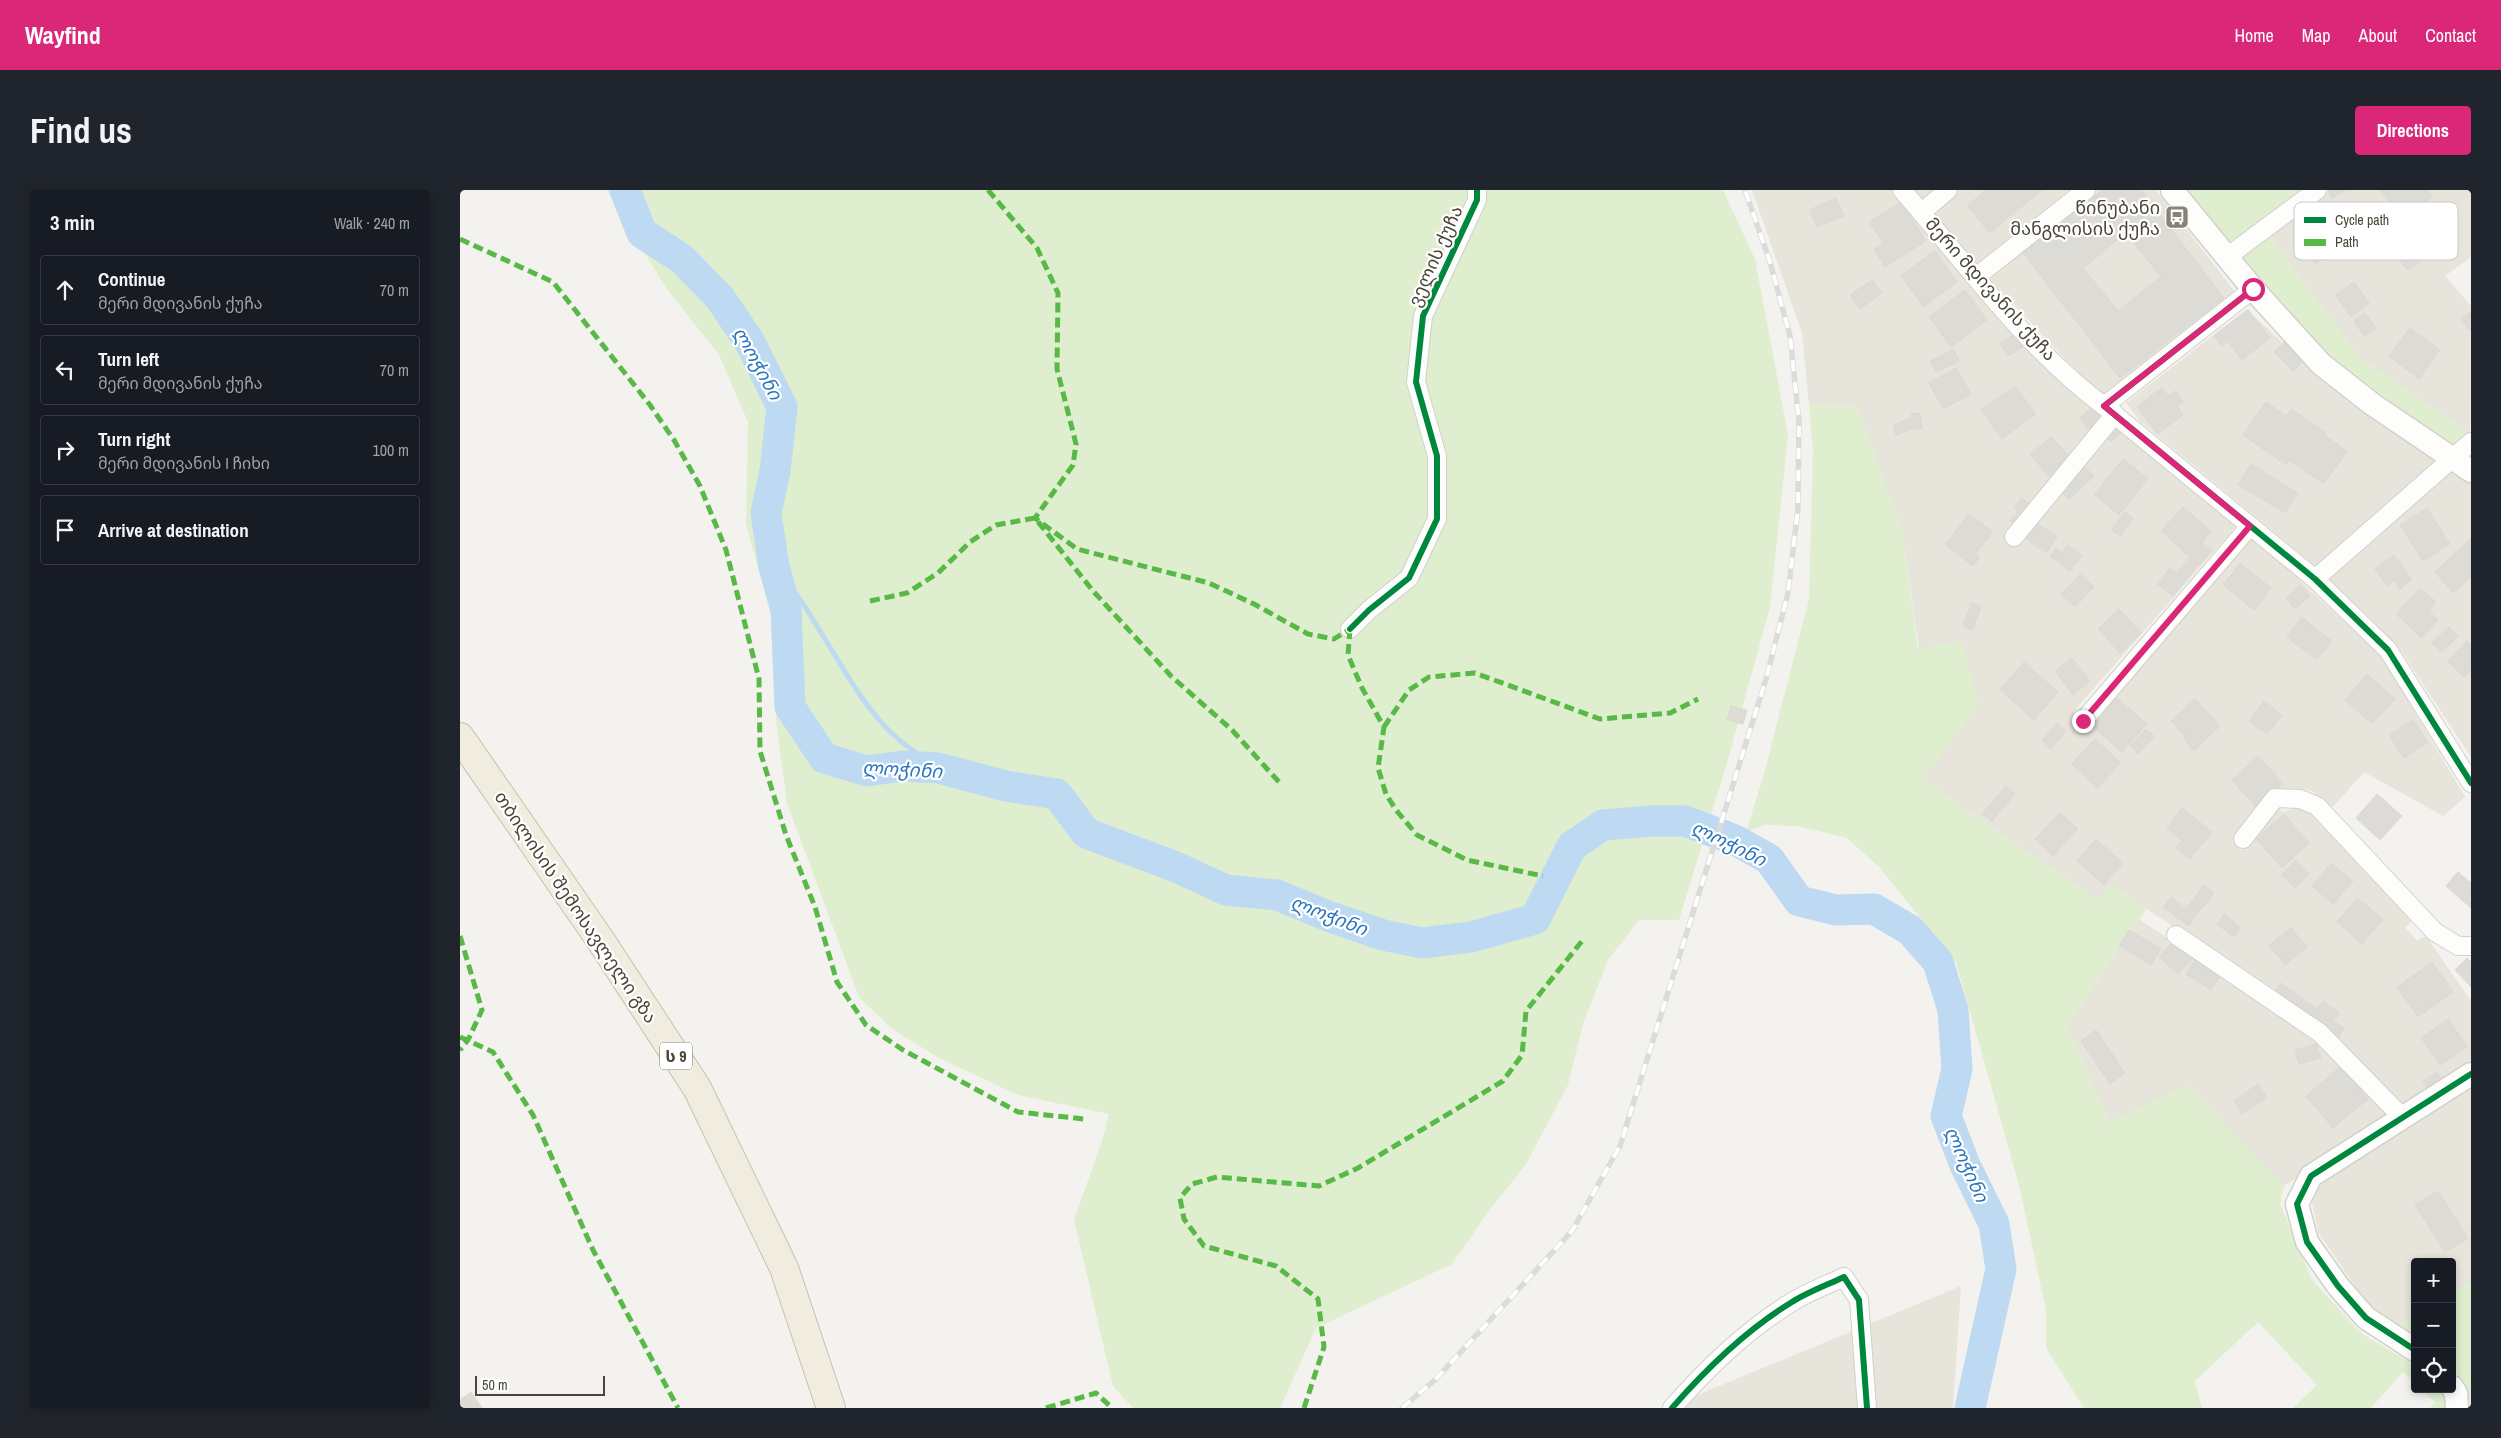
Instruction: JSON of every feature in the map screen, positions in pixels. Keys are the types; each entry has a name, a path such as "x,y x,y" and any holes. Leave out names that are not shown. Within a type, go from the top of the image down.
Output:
{"highway":[{"name":"თბილისის შემოსავლელი გზა","path":"460,737 601,941 697,1088 784,1268 831,1408"}],"street":[{"name":"ველის ქუჩა","path":"1350,629 1369,610 1409,578 1437,519 1436,456 1416,382 1423,316 1477,200 1477,190"},
{"name":"მერი მდივანის ქუჩა","path":"1902,190 2028,336 2089,394 2316,580 2388,650 2471,783"},
{"path":"1922,212 1948,190"},
{"path":"1976,277 2086,190"},
{"path":"2172,190 2253,289 2321,364 2372,404 2471,471"},
{"path":"2301,202 2317,190"},
{"path":"2227,256 2294,207"},
{"path":"2014,537 2110,410 2253,289"},
{"path":"2316,580 2471,442"},
{"path":"2083,721 2250,526"},
{"path":"2243,839 2275,798 2300,799 2317,806 2435,932 2458,946 2471,946"},
{"path":"2176,935 2320,1033 2403,1118"},
{"path":"2412,1348 2366,1318 2338,1286 2307,1242 2297,1204 2311,1176 2471,1074"},
{"path":"1672,1408 1699,1377 1739,1340 1792,1302 1844,1277 1859,1300 1867,1408"},
{"path":"2456,1393 2457,1408"}],"shaded area":[{"path":"1752,190 1898,190 2117,420 2238,524 2074,711 2076,722 2086,731 2250,534 2383,658 2465,797 2443,816 2364,772 2332,808 2311,790 2291,788 2271,791 2233,841 2242,850 2276,805 2283,812 2294,808 2308,811 2319,818 2416,918 2405,927 2417,941 2426,936 2471,1001 2471,1063 2401,1109 2326,1027 2110,885 2099,901 1921,779 1961,641 1919,649 1902,531 1857,406 1809,405 1802,333"},
{"path":"1911,190 2069,190 1977,265"},
{"path":"2098,190 2156,190 2235,292 2102,398 1989,278"},
{"path":"2330,190 2471,190 2471,257 2445,276 2471,306 2470,434 2360,358 2267,234 2294,215 2294,260 2458,260 2458,202 2313,202"},
{"path":"2247,309 2314,373 2471,483 2471,757 2402,652 2369,617 2308,560 2141,422 2126,403"},
{"path":"2139,919 2318,1039 2386,1110 2386,1121 2284,1186 2186,1085 2109,1123 2067,1025"},
{"path":"2471,1084 2471,1282 2456,1291 2456,1258 2411,1258 2411,1319 2396,1328 2371,1310 2318,1232 2312,1202 2319,1178"},
{"path":"1961,1286 1953,1408 1666,1408"}],"green space":[{"path":"607,190 1723,190 1755,259 1788,435 1770,607 1727,763 1679,920 1639,920 1608,960 1584,1021 1568,1085 1526,1164 1488,1212 1452,1264 1316,1328 1280,1408 1133,1408 1113,1386 1074,1220 1103,1138 1109,1114 1018,1095 939,1058 892,1029 859,997 787,803 776,720 779,645 746,524 748,422 719,355 664,285"},
{"path":"2183,190 2304,190 2252,226 2229,246"},
{"path":"2267,234 2360,358 2470,434 2453,447 2343,367 2304,332 2242,256"},
{"path":"1809,405 1857,406 1902,531 1918,649 1961,641 1979,705 1922,780 2099,901 2110,885 2146,909 2067,1025 2109,1122 2186,1084 2284,1186 2280,1204 2312,1280 2362,1334 2411,1363 2411,1379 2403,1372 2371,1408 2293,1408 2317,1385 2258,1322 2195,1381 2202,1408 2084,1408 2046,1348 2046,1310 2019,1185 1956,962 1880,868 1847,838 1797,826 1765,825 1746,832 1764,774 1809,599 1813,451"},
{"path":"2471,1282 2471,1408 2468,1392 2456,1372 2456,1291"},
{"path":"2411,1319 2411,1338 2396,1328"},
{"path":"2426,1393 2444,1393 2445,1408 2430,1408 2435,1402"}],"building":[{"path":"1986,190 2042,190 1990,233 1967,206"},
{"path":"2103,190 2141,190 2224,298 2120,378 2022,252","holes":["2126,233 2161,277 2118,311 2083,268"]},
{"path":"2328,190 2346,190 2332,199"},
{"path":"2379,190 2428,190 2433,196 2426,202 2390,202"},
{"path":"1836,198 1844,216 1817,227 1809,210"},
{"path":"1901,202 1926,241 1885,267 1874,249 1883,243 1869,222"},
{"path":"1935,251 1957,282 1923,307 1901,275"},
{"path":"2313,260 2321,260 2316,264"},
{"path":"2400,260 2422,260 2407,270"},
{"path":"1872,280 1882,293 1860,309 1850,295"},
{"path":"2354,282 2369,303 2351,317 2335,295"},
{"path":"1965,290 1987,320 1951,347 1929,317"},
{"path":"2248,310 2270,338 2242,360 2227,341 2221,346 2214,336"},
{"path":"2471,312 2471,329 2469,330 2461,318"},
{"path":"2365,313 2376,328 2364,336 2354,321"},
{"path":"2410,328 2440,350 2419,379 2389,356"},
{"path":"2016,333 2025,345 2009,356 2000,344"},
{"path":"2288,338 2307,358 2293,371 2274,352"},
{"path":"1954,349 1959,361 1936,372 1930,361"},
{"path":"1956,368 1971,394 1943,409 1929,383"},
{"path":"2015,386 2036,414 2002,439 1981,410"},
{"path":"2162,388 2168,396 2175,391 2183,402 2177,406 2183,415 2157,434 2137,406"},
{"path":"2266,402 2286,416 2292,409 2325,432 2324,435 2347,451 2324,484 2289,460 2286,465 2243,435"},
{"path":"2094,406 2103,418 2088,429 2080,417"},
{"path":"1920,413 1922,429 1913,429 1896,435 1893,425 1912,418 1911,414"},
{"path":"2116,420 2125,430 2111,442 2102,432"},
{"path":"2051,436 2069,456 2049,476 2030,455"},
{"path":"2123,459 2148,479 2119,515 2094,495"},
{"path":"2081,463 2094,476 2069,500 2057,487"},
{"path":"2251,464 2298,493 2285,513 2238,485"},
{"path":"2022,498 2033,507 2017,526 2010,521 2018,511 2014,507"},
{"path":"2183,507 2211,531 2202,542 2212,551 2199,565 2161,531"},
{"path":"2427,508 2450,544 2423,561 2400,525"},
{"path":"2125,512 2133,518 2120,536 2111,530"},
{"path":"1969,514 1993,532 1976,553 1980,557 1973,566 1945,544"},
{"path":"2034,521 2057,537 2046,553 2023,537"},
{"path":"2471,538 2471,577 2453,593 2435,572"},
{"path":"2068,545 2082,556 2070,571 2050,556 2056,548 2062,553"},
{"path":"2394,555 2412,580 2400,589 2394,580 2387,586 2375,569"},
{"path":"2189,558 2198,565 2173,596 2157,584 2170,568 2177,573"},
{"path":"2240,563 2271,588 2254,610 2223,585"},
{"path":"2080,574 2094,587 2075,607 2061,594"},
{"path":"2300,585 2310,596 2295,609 2286,598"},
{"path":"2420,588 2436,602 2429,611 2438,620 2421,638 2396,614"},
{"path":"1971,603 1981,606 1973,630 1963,626"},
{"path":"2119,609 2141,633 2120,653 2098,629"},
{"path":"2302,617 2332,641 2316,660 2287,637"},
{"path":"2449,627 2458,637 2441,652 2432,643"},
{"path":"2467,641 2471,645 2471,670 2464,677 2447,661"},
{"path":"2072,658 2090,681 2073,695 2055,671"},
{"path":"2024,662 2058,692 2034,720 2000,690"},
{"path":"2367,674 2395,699 2372,724 2345,700"},
{"path":"2117,698 2147,724 2122,752 2092,726"},
{"path":"2195,699 2220,726 2194,751 2183,738 2185,736 2171,721"},
{"path":"2264,701 2282,715 2267,734 2249,721"},
{"path":"1731,706 1747,710 1743,724 1727,720"},
{"path":"2413,720 2428,742 2404,758 2389,735"},
{"path":"2057,723 2066,731 2051,749 2042,741"},
{"path":"2146,729 2155,737 2138,754 2130,746"},
{"path":"2095,739 2121,763 2097,788 2071,764"},
{"path":"2258,756 2283,783 2256,807 2232,780"},
{"path":"2006,786 2015,794 1992,821 1982,814"},
{"path":"2377,794 2402,816 2380,840 2356,818"},
{"path":"2182,808 2212,832 2190,859 2176,848 2182,841 2167,828"},
{"path":"2060,813 2078,829 2053,856 2035,839"},
{"path":"2284,814 2309,843 2282,868 2256,839"},
{"path":"2096,839 2123,863 2104,885 2077,861"},
{"path":"2296,860 2309,874 2295,888 2281,875"},
{"path":"2331,863 2353,881 2333,904 2312,886"},
{"path":"2458,872 2471,883 2471,908 2446,886"},
{"path":"2204,885 2214,893 2188,926 2163,907 2171,897 2186,909"},
{"path":"2357,898 2383,919 2362,944 2337,922"},
{"path":"2224,914 2241,928 2234,937 2217,924"},
{"path":"2291,928 2307,947 2285,965 2269,945"},
{"path":"2129,930 2161,949 2151,965 2119,945"},
{"path":"2176,939 2194,957 2178,974 2159,957"},
{"path":"2198,956 2223,972 2211,990 2186,974"},
{"path":"2467,958 2471,962 2471,987 2455,970"},
{"path":"2432,962 2453,992 2418,1017 2397,987"},
{"path":"2281,983 2317,1009 2323,1001 2339,1013 2333,1020 2344,1029 2338,1038 2274,992"},
{"path":"2448,1019 2467,1046 2441,1065 2421,1038"},
{"path":"2096,1030 2125,1073 2110,1084 2081,1041"},
{"path":"2316,1044 2321,1058 2299,1064 2295,1050"},
{"path":"2341,1066 2368,1099 2333,1128 2306,1096"},
{"path":"2437,1072 2443,1082 2429,1091 2423,1081"},
{"path":"2258,1084 2267,1097 2242,1114 2234,1101"},
{"path":"2438,1191 2468,1238 2445,1252 2415,1205"},
{"path":"471,1392 482,1408 460,1408 460,1400"}],"waterway":[{"name":"ლოჭინი","path":"625,190 642,233 682,259 720,298 751,344 782,407 775,471 766,513 774,567 786,609 790,707 824,758 867,771 903,766 938,768 1006,786 1057,794 1086,833 1176,867 1226,890 1277,895 1328,916 1383,935 1422,943 1471,937 1535,919 1572,846 1603,825 1651,821 1685,821 1735,840 1769,859 1799,901 1836,910 1874,909 1910,930 1938,962 1953,1010 1957,1069 1946,1116 1965,1165 1994,1224 2001,1269 1970,1408"},
{"path":"774,567 803,604 853,684 881,722 900,741 938,768"}],"railway":[{"path":"1402,1408 1435,1380 1572,1231 1620,1146 1766,679 1788,593 1798,508 1799,422 1790,336 1770,262 1745,190"}],"marked path":[{"path":"988,190 1037,248 1058,293 1057,369 1076,444 1073,465 1035,518 1077,549 1209,583 1254,604 1308,634 1334,639 1350,629"},
{"path":"460,239 553,282 650,405 674,440 700,486 726,550 759,679 760,751 786,835 815,907 837,982 866,1025 903,1050 1018,1112 1084,1119"},
{"path":"870,601 907,593 938,573 970,542 996,525 1035,518 1093,591 1171,676 1232,730 1279,782"},
{"path":"1350,629 1348,655 1362,688 1384,727 1378,768 1386,794 1396,810 1417,835 1467,860 1543,876"},
{"path":"1384,727 1409,690 1429,677 1475,673 1600,719 1670,713 1698,699"},
{"path":"460,936 482,1010 468,1040 460,1050"},
{"path":"1304,1408 1324,1347 1318,1299 1276,1266 1204,1246 1184,1219 1180,1198 1192,1184 1217,1177 1319,1186 1358,1168 1503,1081 1522,1055 1526,1011 1582,941"},
{"path":"460,1037 493,1052 533,1115 593,1250 678,1408"},
{"path":"1046,1408 1096,1393 1112,1408"}],"cycle path":[{"path":"1350,629 1369,610 1409,578 1437,519 1437,456 1416,382 1423,316 1477,200 1477,190"},
{"path":"2253,289 2104,406 2315,579 2388,650 2471,783"},
{"path":"2412,1348 2366,1318 2338,1286 2307,1242 2297,1204 2311,1176 2471,1074"},
{"path":"1672,1408 1699,1378 1743,1337 1798,1298 1844,1277 1859,1300 1867,1408"}],"place":[{"name":"წინუბანი მანგლისის ქუჩა","path":"2177,217"}],"route":[{"path":"2083,721 2250,526 2104,406 2253,289"}]}
